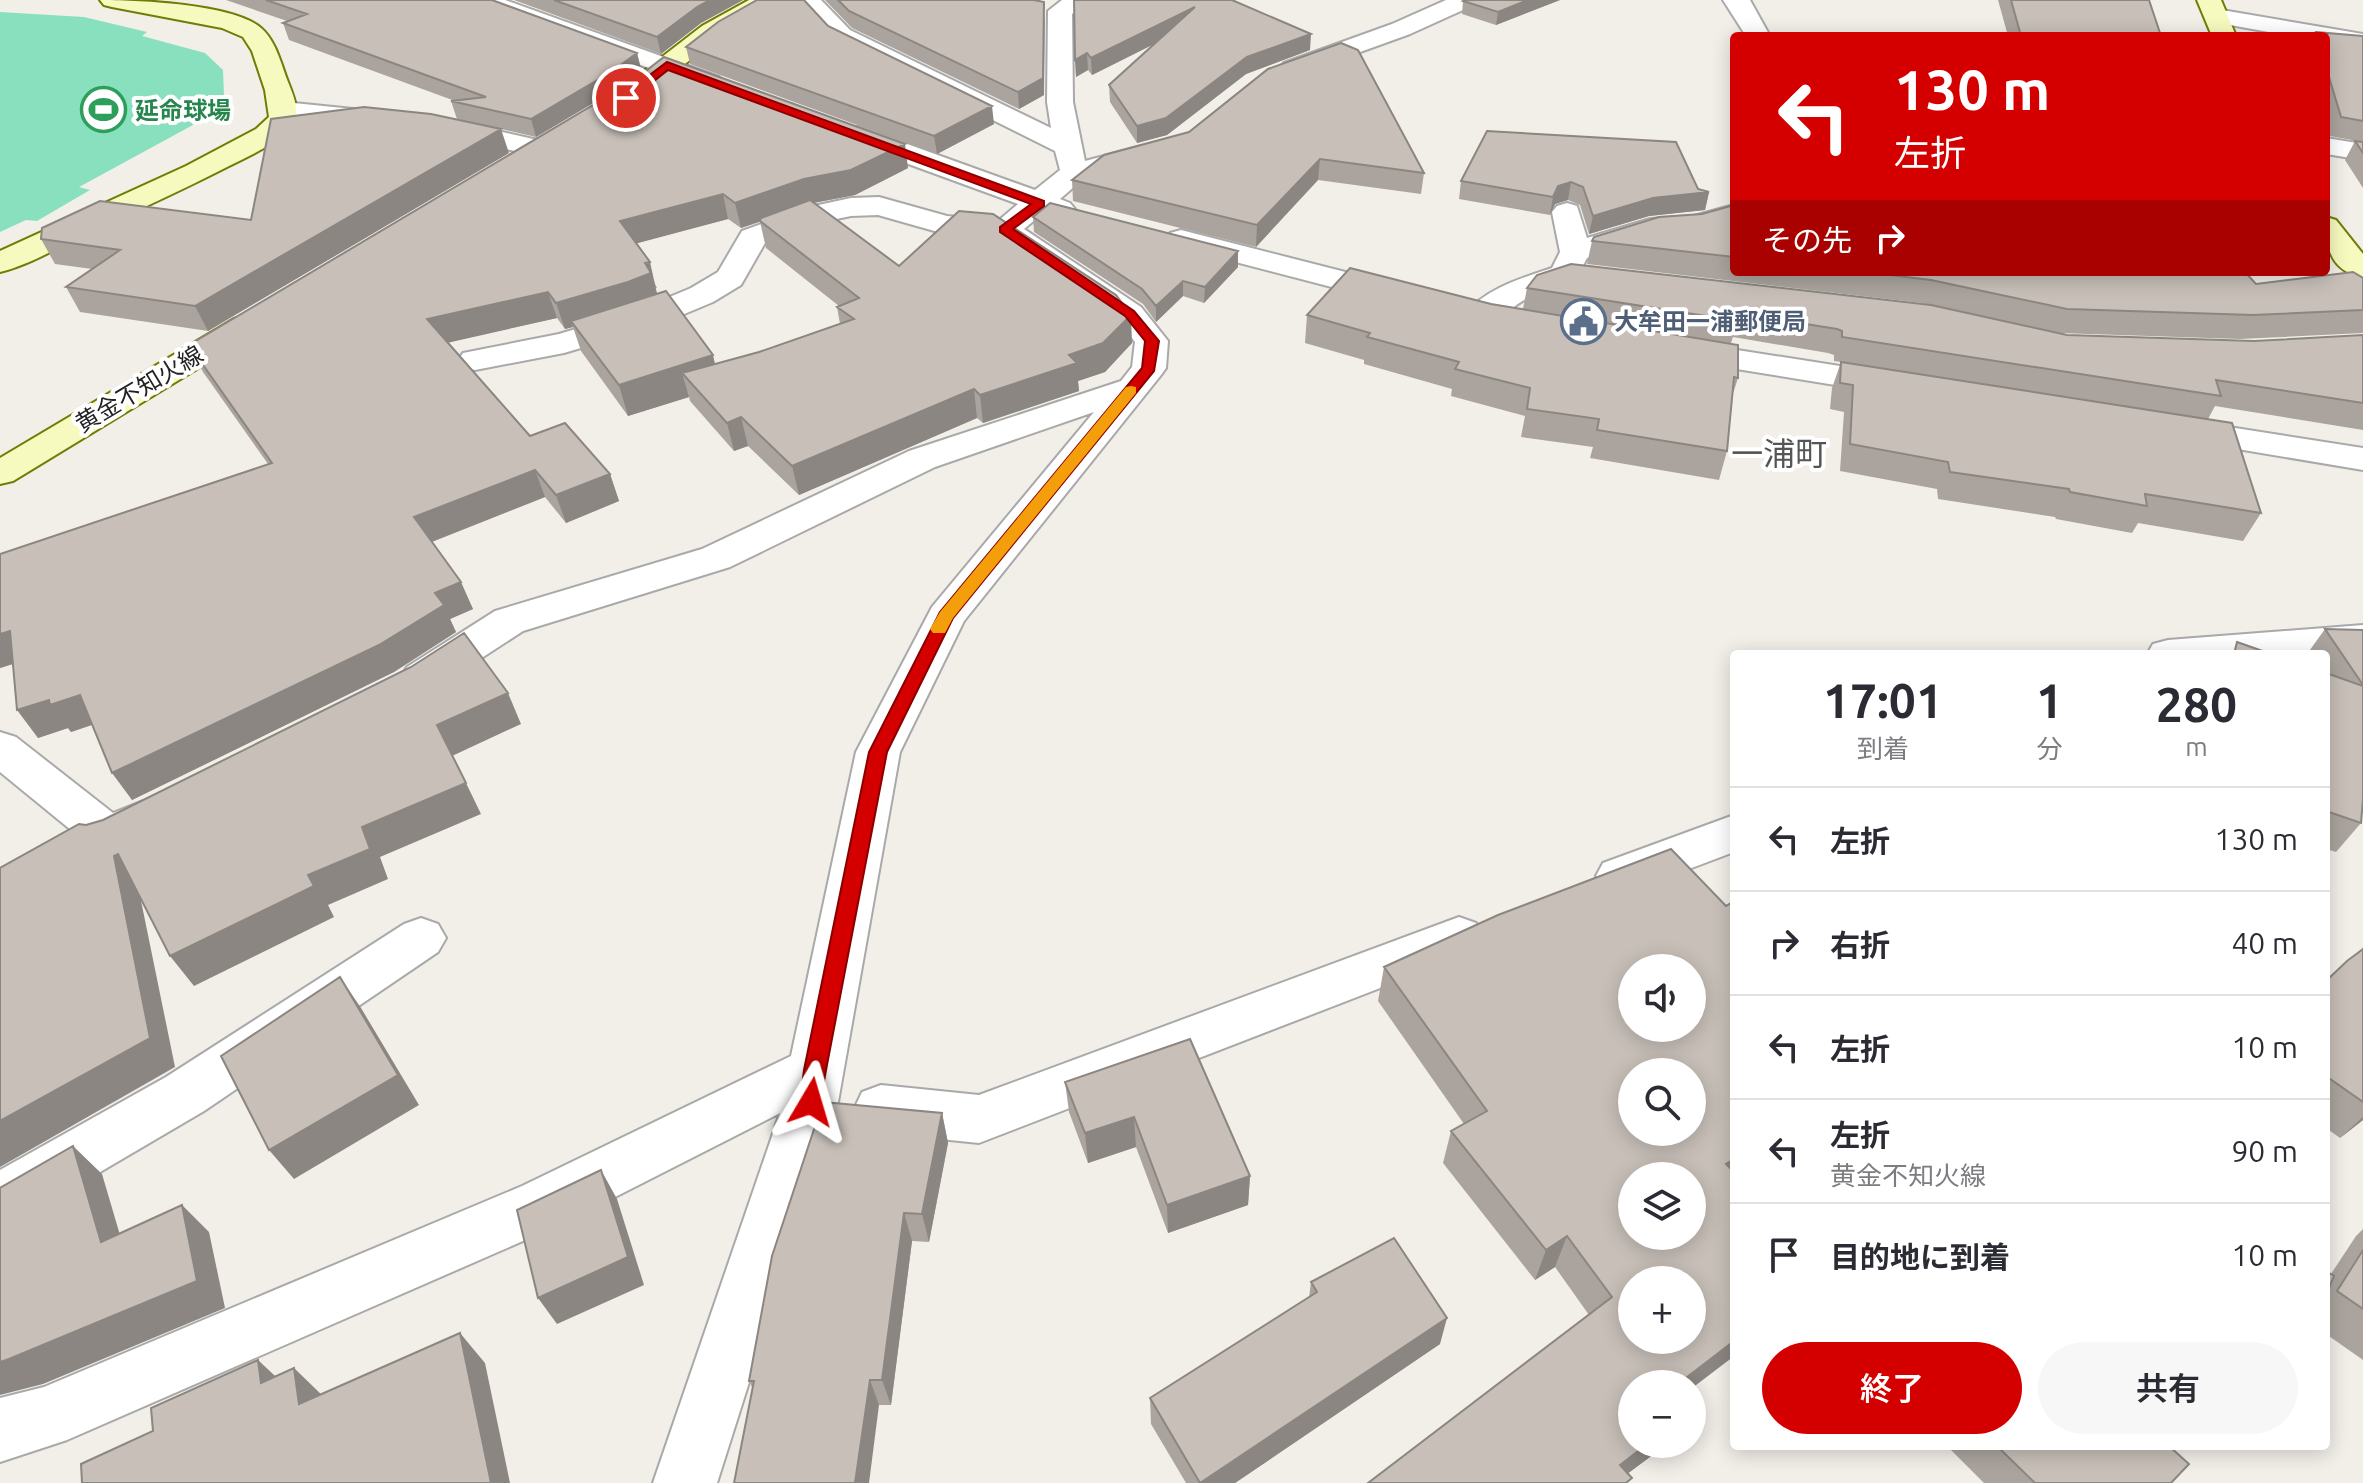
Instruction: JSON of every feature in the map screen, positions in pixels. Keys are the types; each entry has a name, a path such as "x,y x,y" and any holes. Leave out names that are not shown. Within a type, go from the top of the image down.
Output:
{"street":[{"path":"0,263 259,139 279,125 284,110 256,34 244,26 112,0"},
{"path":"483,0 741,93"},
{"path":"601,113 626,98 711,31 766,0"},
{"path":"808,0 841,35 1069,147"},
{"path":"1271,76 1401,29 1466,0"},
{"path":"1735,0 1740,3 1756,32"},
{"path":"1033,6 1069,6 1060,102 1073,173"},
{"path":"2217,17 2308,32"},
{"path":"2330,36 2363,41"},
{"path":"284,110 393,121"},
{"path":"425,125 553,141 503,171"},
{"path":"831,126 1040,204 1085,215"},
{"path":"2330,147 2363,152"},
{"path":"1005,230 1040,204 1073,173 1163,148"},
{"path":"475,360 564,343 647,318 702,295 730,278 753,237 809,216 851,207 879,206 945,225 1005,230 1130,314 1152,341 1149,368 946,616 878,752 813,1086 685,1483"},
{"path":"1567,212 1578,268"},
{"path":"1454,309 1578,268 1650,228 1696,225 1730,215"},
{"path":"1146,231 1522,324"},
{"path":"2330,232 2346,255 2363,269"},
{"name":"黄金不知火線","path":"0,473 268,312"},
{"path":"1657,347 1924,390"},
{"path":"396,692 509,621 716,558 922,459 1132,388"},
{"path":"2143,425 2363,459"},
{"path":"2220,650 2363,639"},
{"path":"0,748 109,835 176,801"},
{"path":"1571,894 1730,834"},
{"path":"0,1430 45,1418 813,1086 979,1119 1497,922"},
{"path":"0,1200 185,1094 421,938"}],"green space":[{"name":"延命球場","path":"0,12 84,17 147,32 142,36 205,53 223,70 224,96 193,125 79,187 90,190 37,221 26,220 0,232"}],"building":[{"path":"266,0 492,0 637,53 531,119 451,101 486,97 283,23 307,14"},
{"path":"554,0 710,0 657,37"},
{"path":"757,0 804,0 828,26 992,106 934,136 686,47 718,22"},
{"path":"838,0 1044,2 1043,78 1018,92 849,11"},
{"path":"1074,0 1232,0 1311,34 1247,57 1166,118 1137,126 1109,85 1195,7 1091,58 1087,53 1075,60"},
{"path":"1465,0 1528,0 1498,12"},
{"path":"2011,0 2149,0 2160,32 2020,32"},
{"path":"2330,33 2363,36 2363,121 2341,117 2330,80"},
{"path":"1341,43 1358,50 1424,173 1320,159 1257,225 1072,180 1104,155 1189,132 1268,69"},
{"path":"664,57 905,144 851,170 804,179 735,203 723,194 620,221 650,262 645,263 651,273 628,282 556,303 548,292 427,319 530,436 565,423 610,474 556,495 535,470 414,517 461,582 435,593 444,605 379,645 112,773 80,695 50,705 49,700 17,710 10,631 0,634 0,554 272,463 189,345 630,83"},
{"path":"364,107 431,114 501,129 195,306 66,287 120,250 41,239 42,228 100,201 251,220 271,119"},
{"path":"1487,131 1676,142 1698,189 1709,192 1653,198 1593,216 1583,187 1571,182 1558,186 1553,197 1461,181"},
{"path":"2355,141 2363,142 2363,153"},
{"path":"810,200 899,266 959,211 993,214 1116,295 1131,315 1103,343 1069,355 1077,363 980,395 974,389 792,466 741,417 727,423 682,373 759,352 854,319 837,307 859,298 760,221"},
{"path":"1050,203 1238,251 1205,287 1183,281 1156,306 1142,289 1033,217"},
{"path":"1730,206 1730,257 1592,241 1594,237 1659,217 1702,214"},
{"path":"1571,264 1931,305 2067,335 2254,341 2363,335 2363,403 2216,380 2221,396 1842,337 1842,331 1837,329 1738,313 1738,321 1527,288 1537,275"},
{"path":"1350,268 1491,304 1738,345 1738,378 1734,377 1727,451 1597,430 1599,419 1527,409 1530,388 1455,369 1459,362 1367,337 1370,333 1307,315"},
{"path":"2353,272 2363,278 2363,310 2253,315 2067,309 1898,276 2249,276 2256,284"},
{"path":"666,291 713,355 619,385 571,321"},
{"path":"1841,362 2232,423 2261,513 2145,494 2147,506 2070,492 2069,489 1950,472 1948,462 1850,444 1853,385 1840,383"},
{"path":"2325,629 2363,630 2363,685"},
{"path":"464,633 508,693 437,725 466,783 362,827 370,849 308,875 314,886 170,956 118,854 114,856 150,1038 0,1121 0,868 79,824 103,820 411,667"},
{"path":"2237,642 2260,650 2235,650"},
{"path":"2330,674 2363,686 2361,823 2330,812"},
{"path":"1671,849 1726,906 1730,904 1730,1162 1726,1164 1730,1168 1730,1344 1696,1370 1618,1370 1618,1458 1629,1458 1620,1465 1632,1478 1626,1483 1368,1483 1612,1297 1567,1236 1546,1250 1451,1131 1487,1111 1384,967 1498,915"},
{"path":"2363,949 2363,1102 2330,1079 2330,977"},
{"path":"340,977 398,1075 269,1150 221,1056"},
{"path":"1190,1039 1250,1176 1167,1205 1134,1117 1085,1133 1065,1082"},
{"path":"823,1102 942,1113 922,1214 904,1213 882,1380 870,1380 855,1483 734,1483 754,1381 749,1381 772,1256"},
{"path":"73,1146 101,1242 182,1205 197,1281 0,1362 0,1188"},
{"path":"601,1170 628,1257 538,1298 517,1210"},
{"path":"1394,1238 1447,1318 1200,1483 1150,1398 1317,1292 1311,1282"},
{"path":"2363,1250 2363,1309 2337,1291"},
{"path":"460,1333 491,1483 82,1483 81,1464 153,1431 151,1408 258,1360 261,1383 294,1368 299,1404"},
{"path":"2001,1450 2173,1450 2189,1464 2171,1483 2035,1483"}],"slow traffic":[{"path":"939,629 946,616 1131,390"}],"place":[{"name":"延命球場","path":"104,110"},
{"name":"大牟田一浦郵便局","path":"1583,321"}],"district":[{"name":"一浦町","path":"1779,453"}],"route":[{"path":"626,98 667,66 1040,204 1005,230 1130,314 1152,341 1149,368 946,616 878,752 811,1102"}]}
